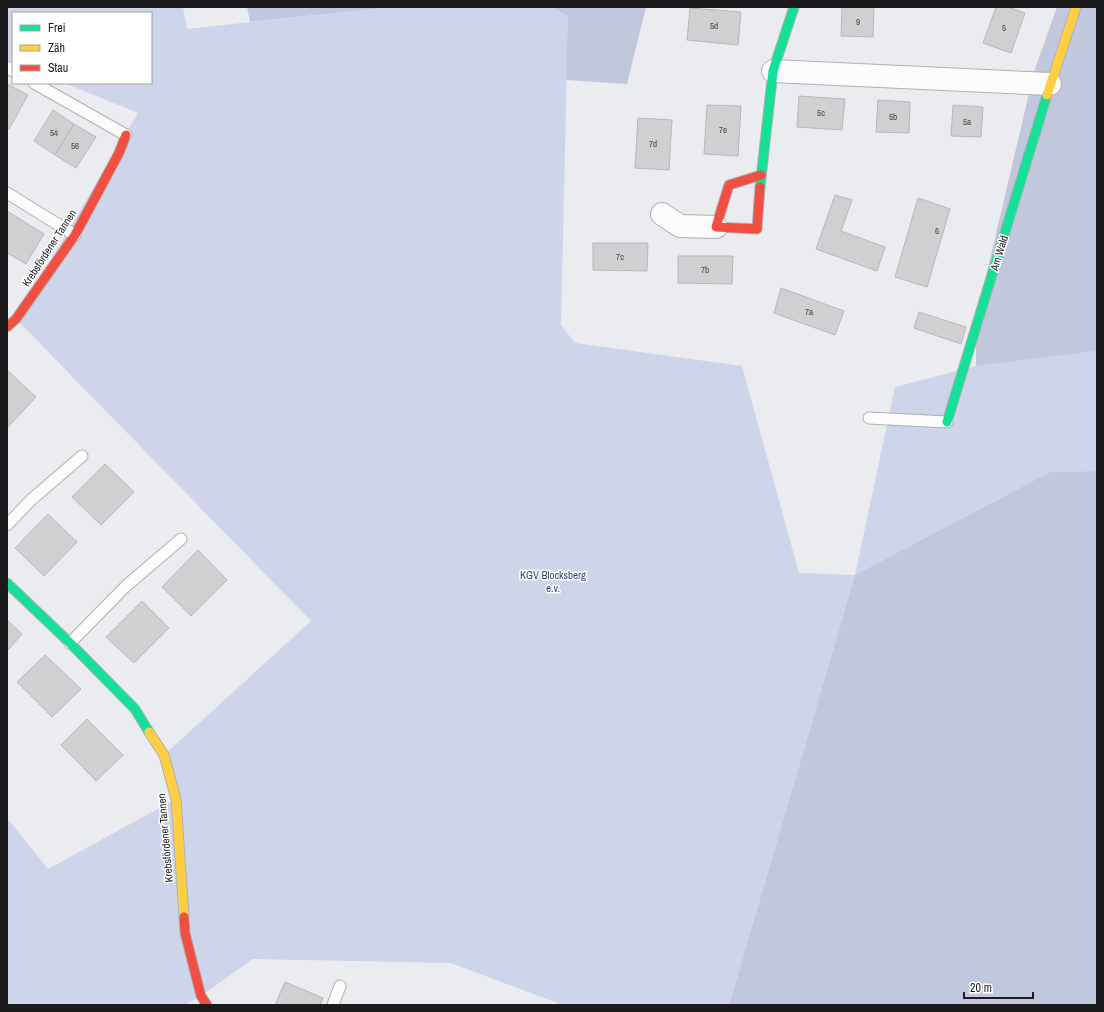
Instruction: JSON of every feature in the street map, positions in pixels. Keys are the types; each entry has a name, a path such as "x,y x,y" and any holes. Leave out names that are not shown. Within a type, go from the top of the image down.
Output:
{"street":[{"path":"662,214 680,226 757,229 761,175 773,71 794,7"},
{"name":"Am Wald","path":"947,422 1050,84 1076,7"},
{"path":"773,71 1050,84"},
{"name":"Krebsfördener Tannen","path":"7,328 16,319 75,235 119,153 126,135"},
{"path":"716,227 729,185 761,175"},
{"name":"Krebsfördener Tannen","path":"7,583 70,643 135,709 164,755 176,799 185,933 201,996 207,1005"}],"lane":[{"path":"36,84 126,135"},
{"path":"7,193 75,235"},
{"path":"869,418 947,422"},
{"path":"7,525 31,500 82,456"},
{"path":"70,643 126,586 181,539"},
{"path":"333,1005 340,986"}],"green space":[{"name":"KGV Blocksberg e.v.","path":"7,7 183,7 187,29 392,7 552,7 568,16 561,325 575,343 742,366 799,573 855,575 729,1005 563,1005 451,963 253,959 201,996 184,1005 7,1005 7,818 48,869 176,799 164,755 311,621 16,319 138,113 66,84 152,84 152,12 12,12 12,62 7,60"},
{"path":"1097,351 1097,471 1050,472 855,575 895,387 976,366"}],"shaded area":[{"path":"247,7 392,7 250,22"},
{"path":"552,7 646,7 627,84 566,80 568,16"},
{"path":"1057,7 1097,7 1097,351 976,366 976,319 1034,72"},
{"path":"1097,471 1097,1005 729,1005 855,575 1050,472"}],"building":[{"path":"842,7 874,7 873,37 841,36"},
{"path":"996,7 1008,7 1025,13 1011,53 983,43"},
{"path":"690,8 741,12 738,45 687,40"},
{"path":"7,84 28,95 9,129 7,128"},
{"path":"799,96 845,99 842,130 797,127"},
{"path":"878,100 910,102 909,133 876,132"},
{"path":"707,105 741,106 738,156 704,154"},
{"path":"953,105 983,107 981,137 951,136"},
{"path":"53,110 74,124 55,155 34,141"},
{"path":"638,118 672,120 669,170 635,168"},
{"path":"74,124 96,137 76,168 55,155"},
{"path":"835,195 852,200 841,231 885,247 877,271 816,249"},
{"path":"918,198 950,209 927,287 895,277"},
{"path":"7,211 44,234 26,264 7,253"},
{"path":"593,243 648,243 647,271 593,270"},
{"path":"678,256 733,256 732,284 678,283"},
{"path":"781,288 844,311 835,335 774,313"},
{"path":"919,312 966,327 961,344 914,328"},
{"path":"8,371 36,397 7,428 7,372"},
{"path":"105,464 134,492 101,525 72,497"},
{"path":"48,514 77,542 44,576 15,548"},
{"path":"198,550 227,580 191,616 162,587"},
{"path":"142,601 169,628 134,663 106,637"},
{"path":"7,620 22,634 7,651"},
{"path":"45,655 81,689 52,717 17,682"},
{"path":"87,719 123,755 96,781 61,745"},
{"path":"285,982 323,998 320,1005 275,1005"}],"traffic: fast":[{"path":"760,187 773,71 794,7"},
{"path":"947,422 1047,95"},
{"path":"7,583 70,643 135,709 149,732"}],"traffic: slow":[{"path":"1047,95 1076,7"},
{"path":"149,732 164,755 176,799 184,917"}],"traffic: jam":[{"path":"7,327 16,319 75,235 119,153 126,135"},
{"path":"760,187 757,229 716,227 729,185 761,175"},
{"path":"184,917 185,933 201,996 207,1005"}]}
